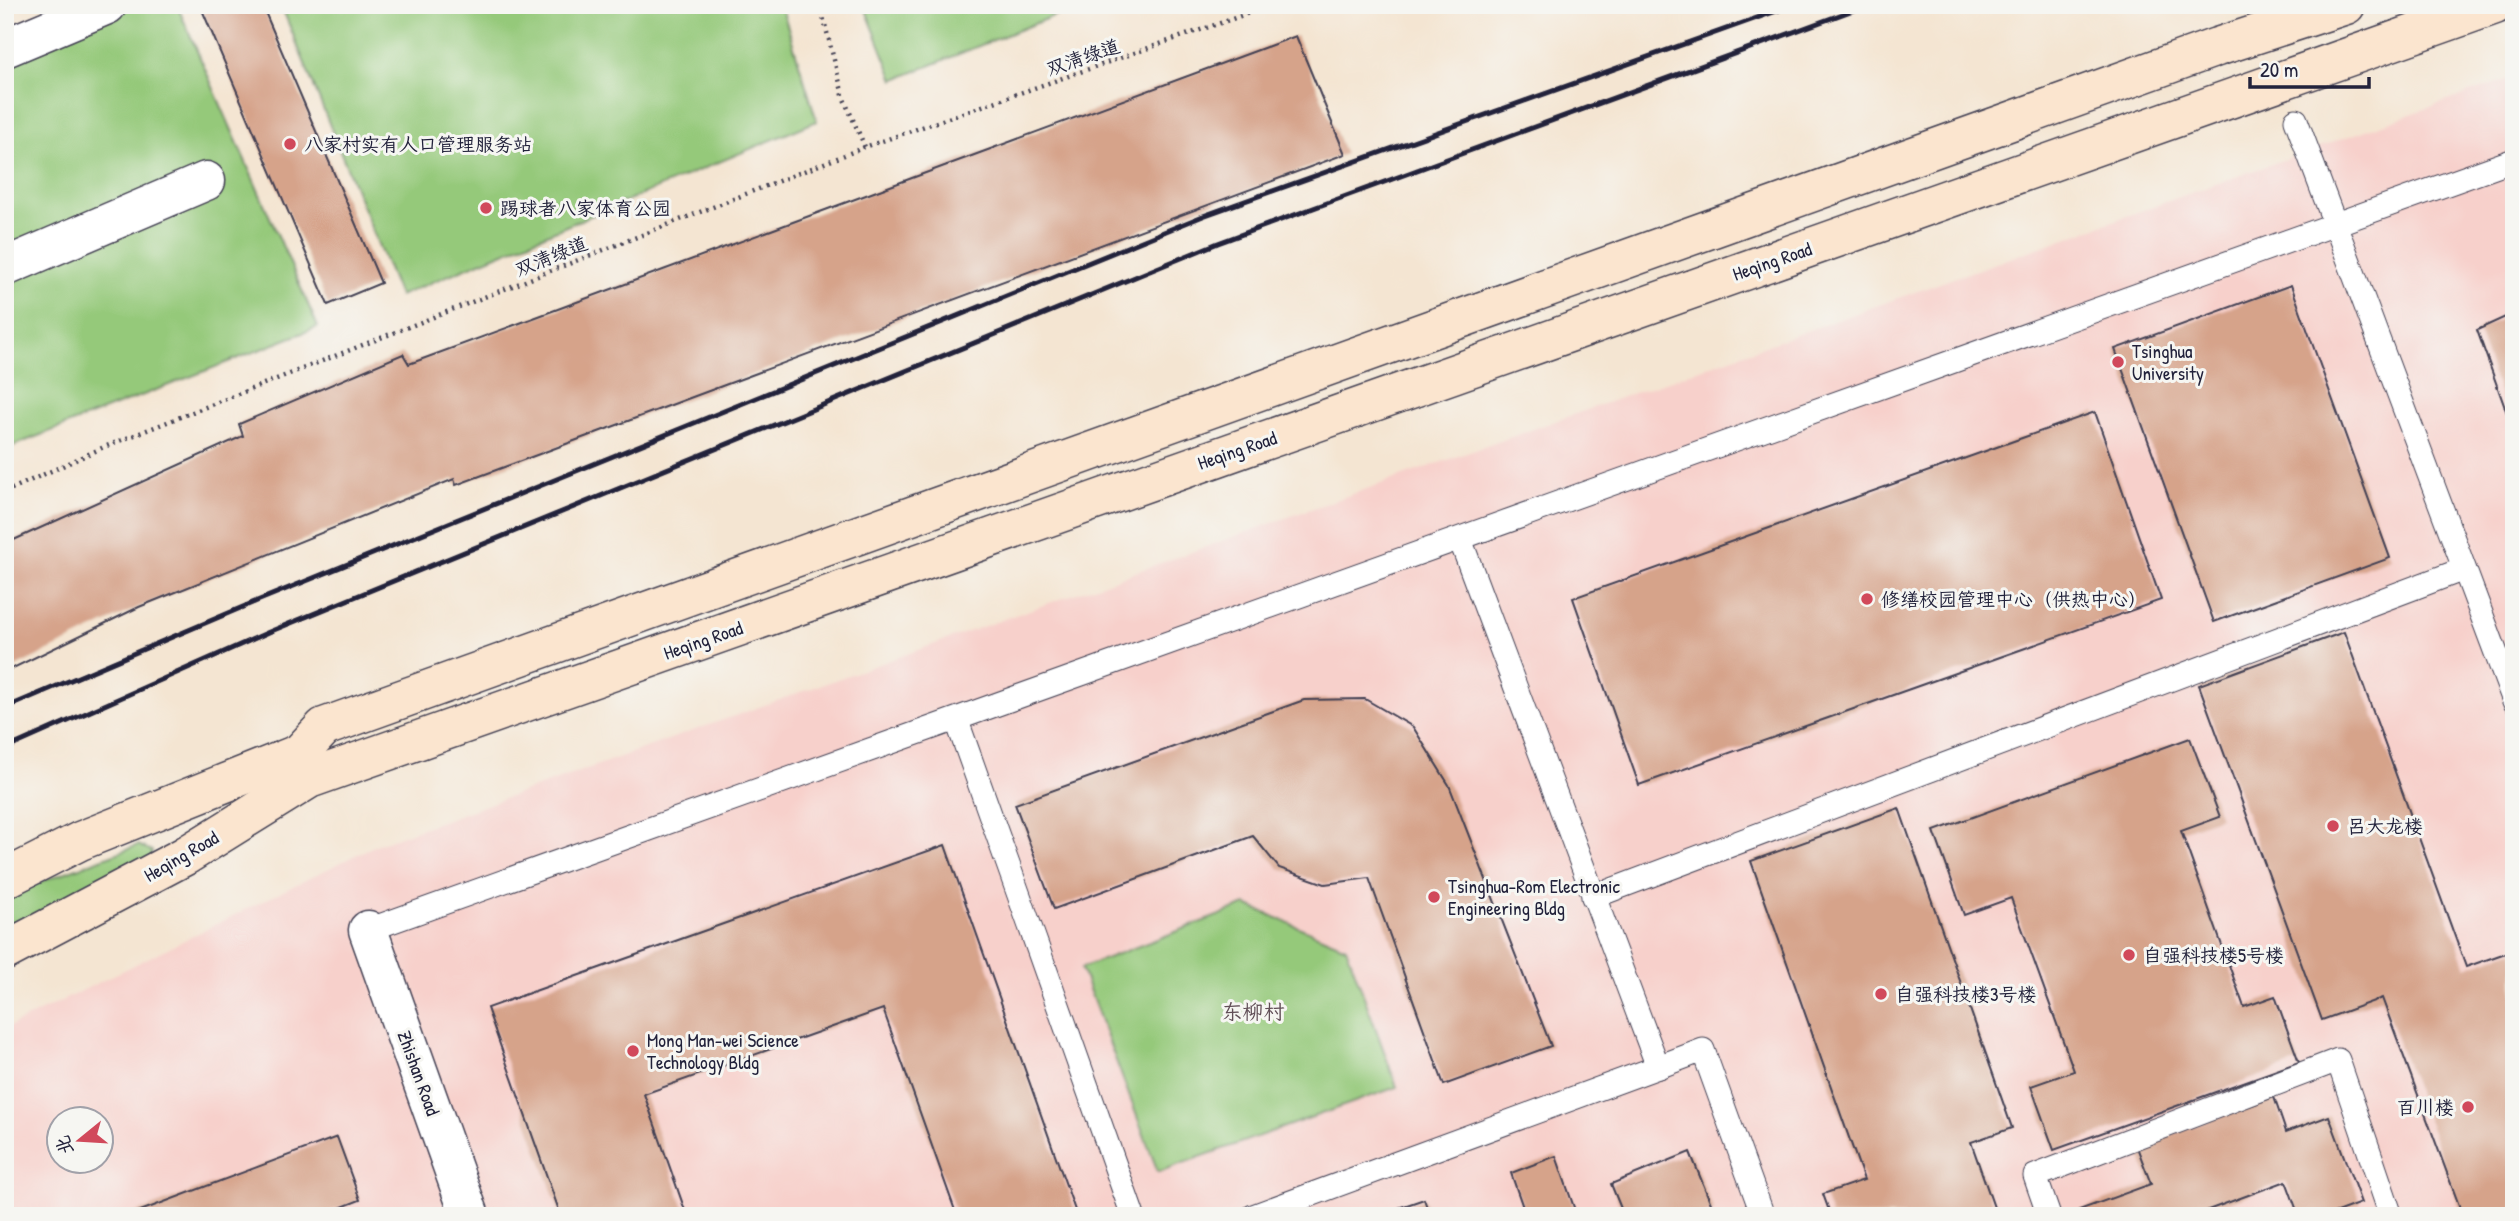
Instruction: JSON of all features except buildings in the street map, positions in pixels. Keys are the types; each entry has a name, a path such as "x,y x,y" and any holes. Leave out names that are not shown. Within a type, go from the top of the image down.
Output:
{"main road":[{"path":"5,878 80,841 300,753 324,727 2204,52 2347,5"},
{"name":"Heqing Road","path":"5,951 185,856 309,779 2495,5"}],"street":[{"path":"5,48 107,5"},
{"path":"5,267 206,181"},
{"name":"Zhishan Road","path":"368,930 470,1216"}],"lane":[{"path":"2296,120 2514,701"},
{"path":"368,930 957,721 2514,160"},
{"path":"1460,539 1658,1067"},
{"path":"1593,897 2464,569"},
{"path":"957,721 1133,1216"},
{"path":"1253,1216 1703,1050 1763,1216"},
{"path":"2049,1216 2035,1176 2338,1060 2392,1216"}],"path":[{"path":"820,5 844,99 865,147"},
{"name":"双清绿道","path":"5,492 104,447 865,147 1272,5"}],"shaded area":[{"name":"Tsinghua University","path":"2514,77 2514,1216 5,1216 5,1029 378,844"}],"green space":[{"path":"137,5 177,5 318,327 5,449 5,59"},
{"name":"踢球者八家体育公园","path":"281,5 781,5 817,121 399,296"},
{"path":"864,5 1064,5 1066,11 894,80"},
{"path":"138,845 152,851 150,866 5,940 5,895"},
{"path":"1246,905 1346,947 1397,1087 1158,1172 1081,968"}],"railway":[{"path":"5,708 257,601 1203,216 1793,5"},
{"path":"5,749 269,632 1218,243 1867,5"}],"place":[{"name":"八家村实有人口管理服务站","path":"290,144"},
{"name":"踢球者八家体育公园","path":"486,208"},
{"name":"Tsinghua University","path":"2118,362"},
{"name":"修缮校园管理中心（供热中心）","path":"1867,599"},
{"name":"吕大龙楼","path":"2333,826"},
{"name":"Tsinghua-Rom Electronic Engineering Bldg","path":"1434,897"},
{"name":"自强科技楼5号楼","path":"2129,955"},
{"name":"自强科技楼3号楼","path":"1881,994"},
{"name":"Mong Man-wei Science Technology Bldg","path":"633,1051"},
{"name":"百川楼","path":"2468,1107"}],"district":[{"name":"东柳村","path":"1253,1012"}]}
